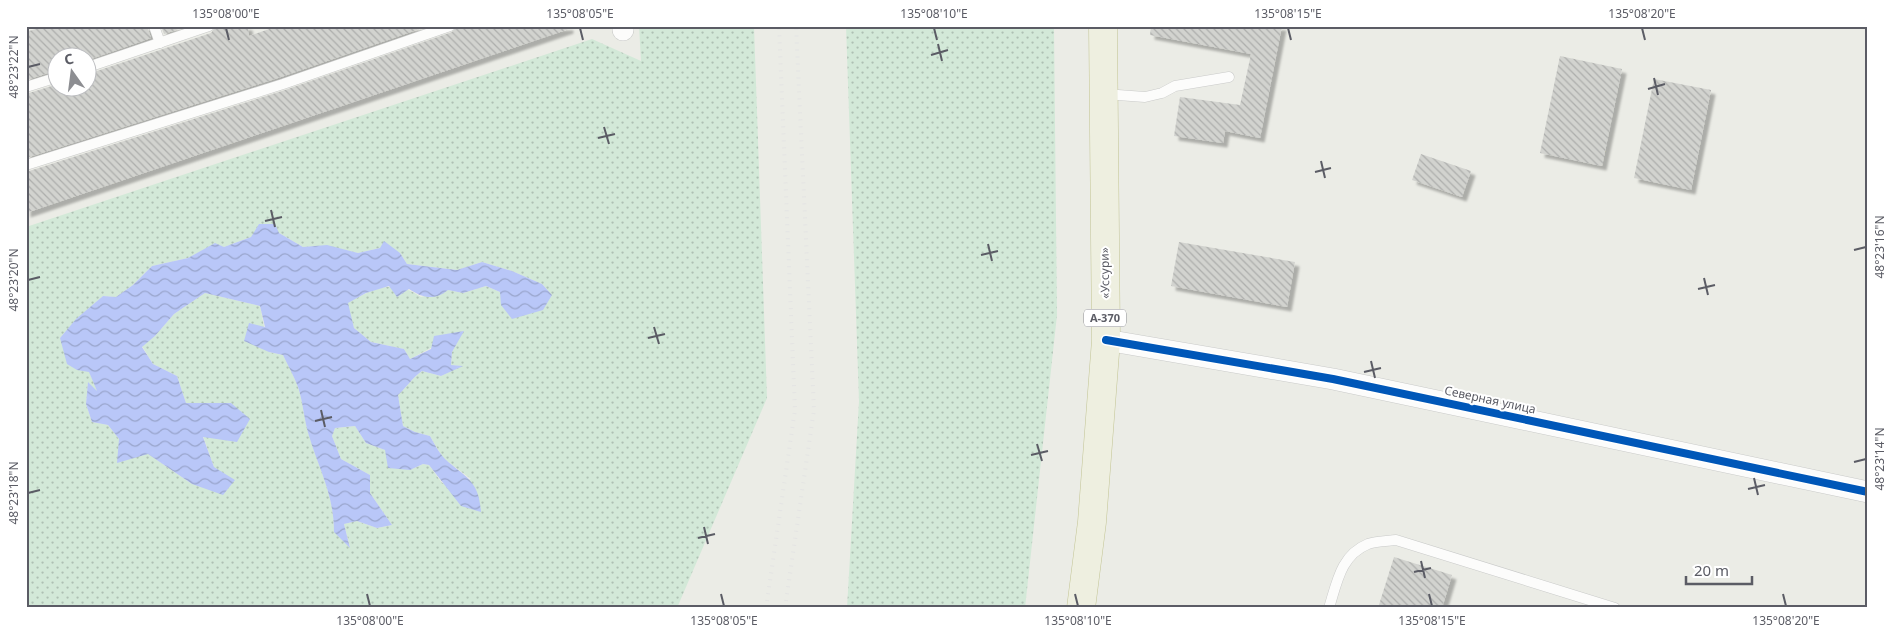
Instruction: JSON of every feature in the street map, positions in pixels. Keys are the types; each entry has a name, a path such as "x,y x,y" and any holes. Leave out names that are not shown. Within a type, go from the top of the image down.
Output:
{"highway":[{"name":"«Уссури»","path":"1081,608 1092,522 1106,340 1103,26"}],"street":[{"name":"Северная улица","path":"1106,340 1333,378 1868,492"}],"lane":[{"path":"154,26 160,42"},
{"path":"98,64 209,26"},
{"path":"26,165 283,84 450,26"},
{"path":"1103,94 1145,97 1162,93 1174,86 1229,77"},
{"path":"26,87 48,79"},
{"path":"1329,608 1339,576 1350,554 1370,543 1396,540 1615,608"}],"green space":[{"path":"639,26 754,26 767,398 677,608 26,608 26,227 592,39 641,61","holes":["279,233 303,247 327,246 358,253 380,248 400,253 407,264 457,270 482,262 512,271 542,284 552,295 500,292 486,286 463,293 448,290 421,297 411,291 392,287 366,293 347,303 354,328 371,342 404,349 410,359 463,331 452,352 451,365 461,366 441,376 422,371 398,395 403,426 430,436 443,458 471,479 442,483 429,465 423,464 410,470 385,450 366,443 355,426 335,428 332,436 341,459 370,475 370,493 392,525 377,528 357,521 344,524 350,547 334,531 332,506 307,429 298,387 283,355 269,352 260,306 205,293 174,314 155,336 142,346 153,364 177,376 186,403 231,403 203,436 214,467 192,484 148,454 119,439 108,425 92,422 86,404 88,383 98,393 89,371 60,338 77,319 103,296 116,297 133,285 152,266 188,258 215,244 224,247 251,237"]},
{"path":"846,26 1054,26 1057,315 1025,608 847,608 859,401"}],"water":[{"path":"259,224 275,224 279,233 303,247 327,245 358,253 380,248 384,241 400,253 407,264 457,270 482,262 512,271 542,284 552,295 543,310 512,319 501,305 500,292 486,286 463,293 448,290 433,297 424,296 409,289 397,297 389,286 366,293 348,303 354,328 371,342 404,349 410,359 431,349 434,336 464,331 452,352 451,365 463,366 441,376 422,371 398,395 403,426 430,436 443,457 470,480 480,501 481,512 461,506 429,465 423,464 410,470 388,468 385,450 366,443 355,426 335,428 332,436 341,459 370,475 370,493 392,525 377,528 357,521 344,524 350,548 334,532 332,506 309,436 300,393 283,355 269,352 244,341 249,323 265,327 260,306 205,293 174,314 155,336 142,347 153,364 177,376 186,403 231,403 250,419 237,442 203,437 214,467 235,480 223,495 192,484 148,454 117,463 119,439 108,425 92,422 86,404 88,382 97,391 89,372 77,370 67,364 60,338 76,319 103,296 116,297 133,285 152,266 188,258 215,243 224,247 251,237"}],"building":[{"path":"45,26 147,26 151,38 98,57 98,48 48,48 48,73 26,80 26,32"},
{"path":"161,26 187,26 164,34"},
{"path":"216,26 248,26 249,36 278,26 428,26 281,77 26,158 26,94 48,87 48,98 98,98 98,71 211,33"},
{"path":"457,26 569,26 569,29 26,213 26,172 285,90 452,32"},
{"path":"1151,26 1282,26 1260,138 1225,131 1223,143 1174,136 1180,97 1240,105 1251,54 1150,35"},
{"path":"1560,56 1622,69 1602,166 1540,153"},
{"path":"1654,79 1711,90 1691,190 1634,178"},
{"path":"1421,154 1471,171 1462,197 1412,180"},
{"path":"1179,242 1295,262 1287,307 1171,286"},
{"path":"1394,557 1452,575 1442,608 1378,608"}],"railway":[{"path":"766,608 795,410 779,26"},
{"path":"785,608 814,410 796,26"}],"cycle path":[{"path":"1106,340 1333,379 1868,492"}]}
